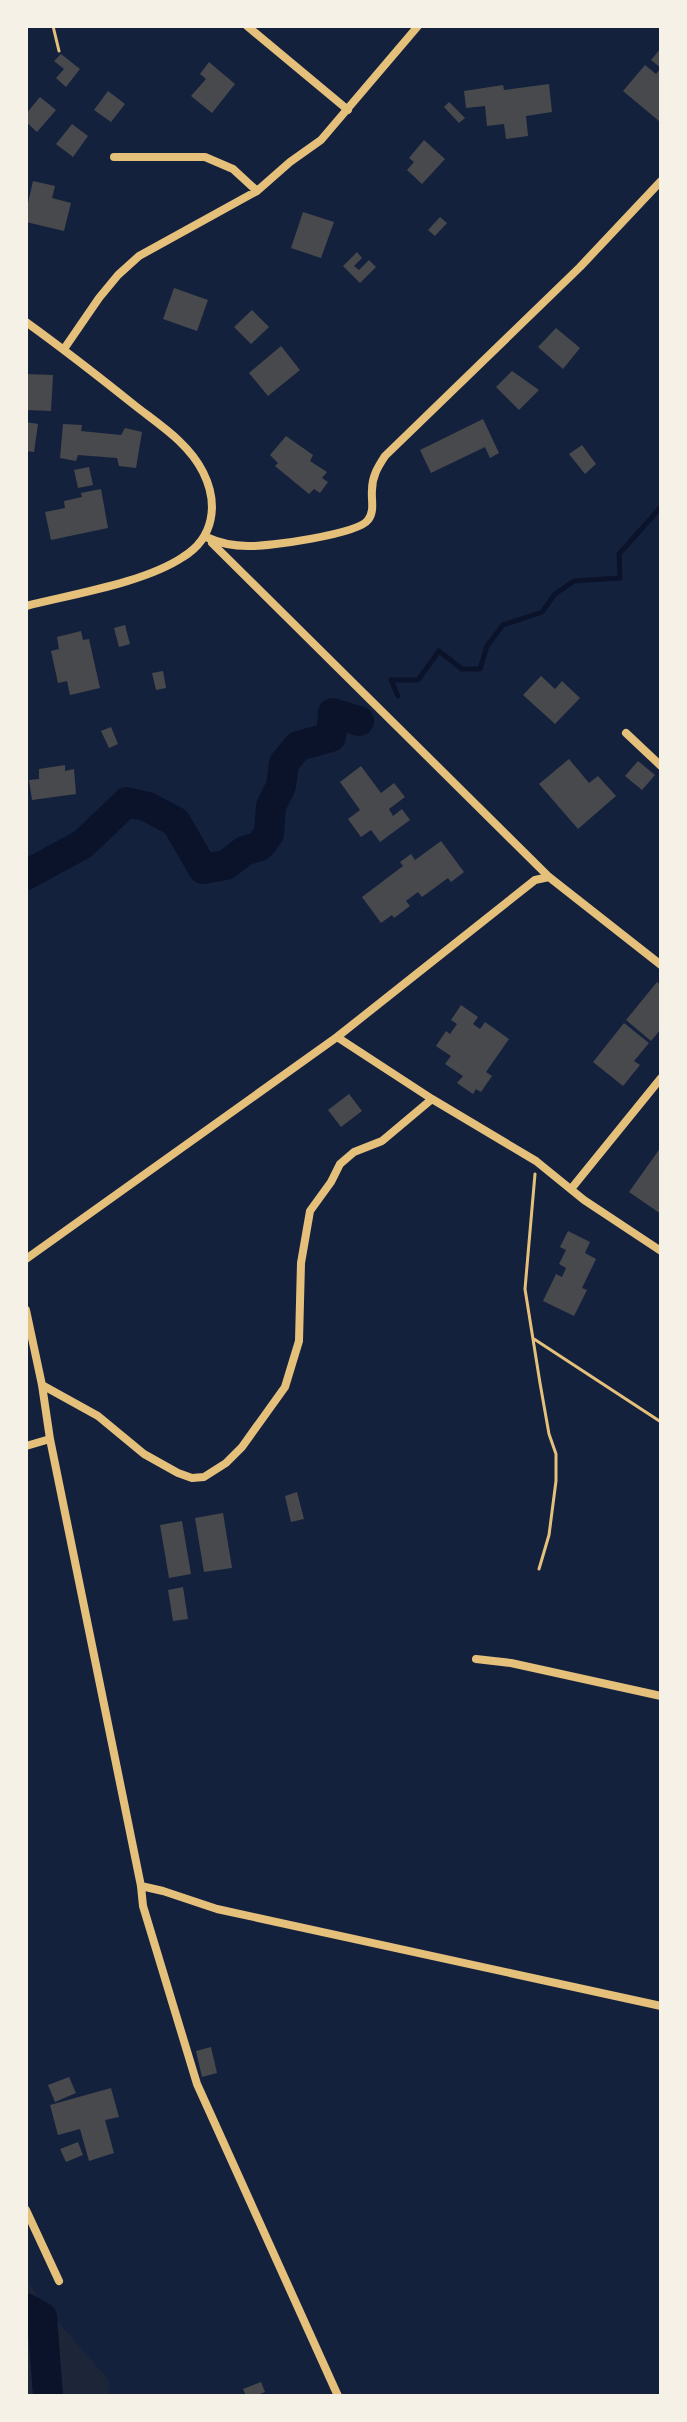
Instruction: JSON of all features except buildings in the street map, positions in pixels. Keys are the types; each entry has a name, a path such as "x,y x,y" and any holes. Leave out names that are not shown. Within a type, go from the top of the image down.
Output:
{"street":[{"path":"247,26 348,110"},
{"path":"64,349 99,298 139,256 257,191 321,140 418,26"},
{"path":"114,157 205,157 233,169 257,191"},
{"path":"206,537 221,543 286,543 367,523 373,505 375,472 385,456 580,267 661,181"},
{"path":"26,322 183,443 203,472 210,495 212,518 206,537 196,548 151,574 26,606"},
{"path":"206,537 549,877 661,965"},
{"path":"626,733 661,766"},
{"path":"26,1259 337,1037 535,880 549,877"},
{"path":"337,1037 536,1161 661,1251"},
{"path":"571,1189 661,1078"},
{"path":"42,1385 98,1416 144,1454 178,1473 192,1478 204,1477 226,1463 242,1447 285,1387 299,1341 301,1263 310,1211 340,1164 354,1152 382,1141 432,1099"},
{"path":"26,1310 143,1906 197,2084 338,2396"},
{"path":"26,1446 50,1439"},
{"path":"476,1659 511,1663 661,1696"},
{"path":"141,1886 226,1911 661,2006"},
{"path":"26,2210 59,2281"}],"path":[{"path":"53,26 59,51"},
{"path":"536,1161 525,1289 549,1434 556,1454 549,1535 539,1569"},
{"path":"534,1339 661,1422"}],"shaded area":[{"path":"26,2277 43,2305 108,2379 110,2396 26,2396"}],"waterway":[{"path":"398,696 391,680 418,680 439,651 462,669 480,669 487,646 503,625 542,612 555,594 574,581 620,578 619,554 661,507"},
{"path":"26,875 83,844 127,802 148,807 176,822 203,869 226,865 244,851 260,846 269,834 271,806 281,786 284,763 298,746 331,737 333,713 359,721"},
{"path":"26,2308 42,2317 48,2396"}]}
